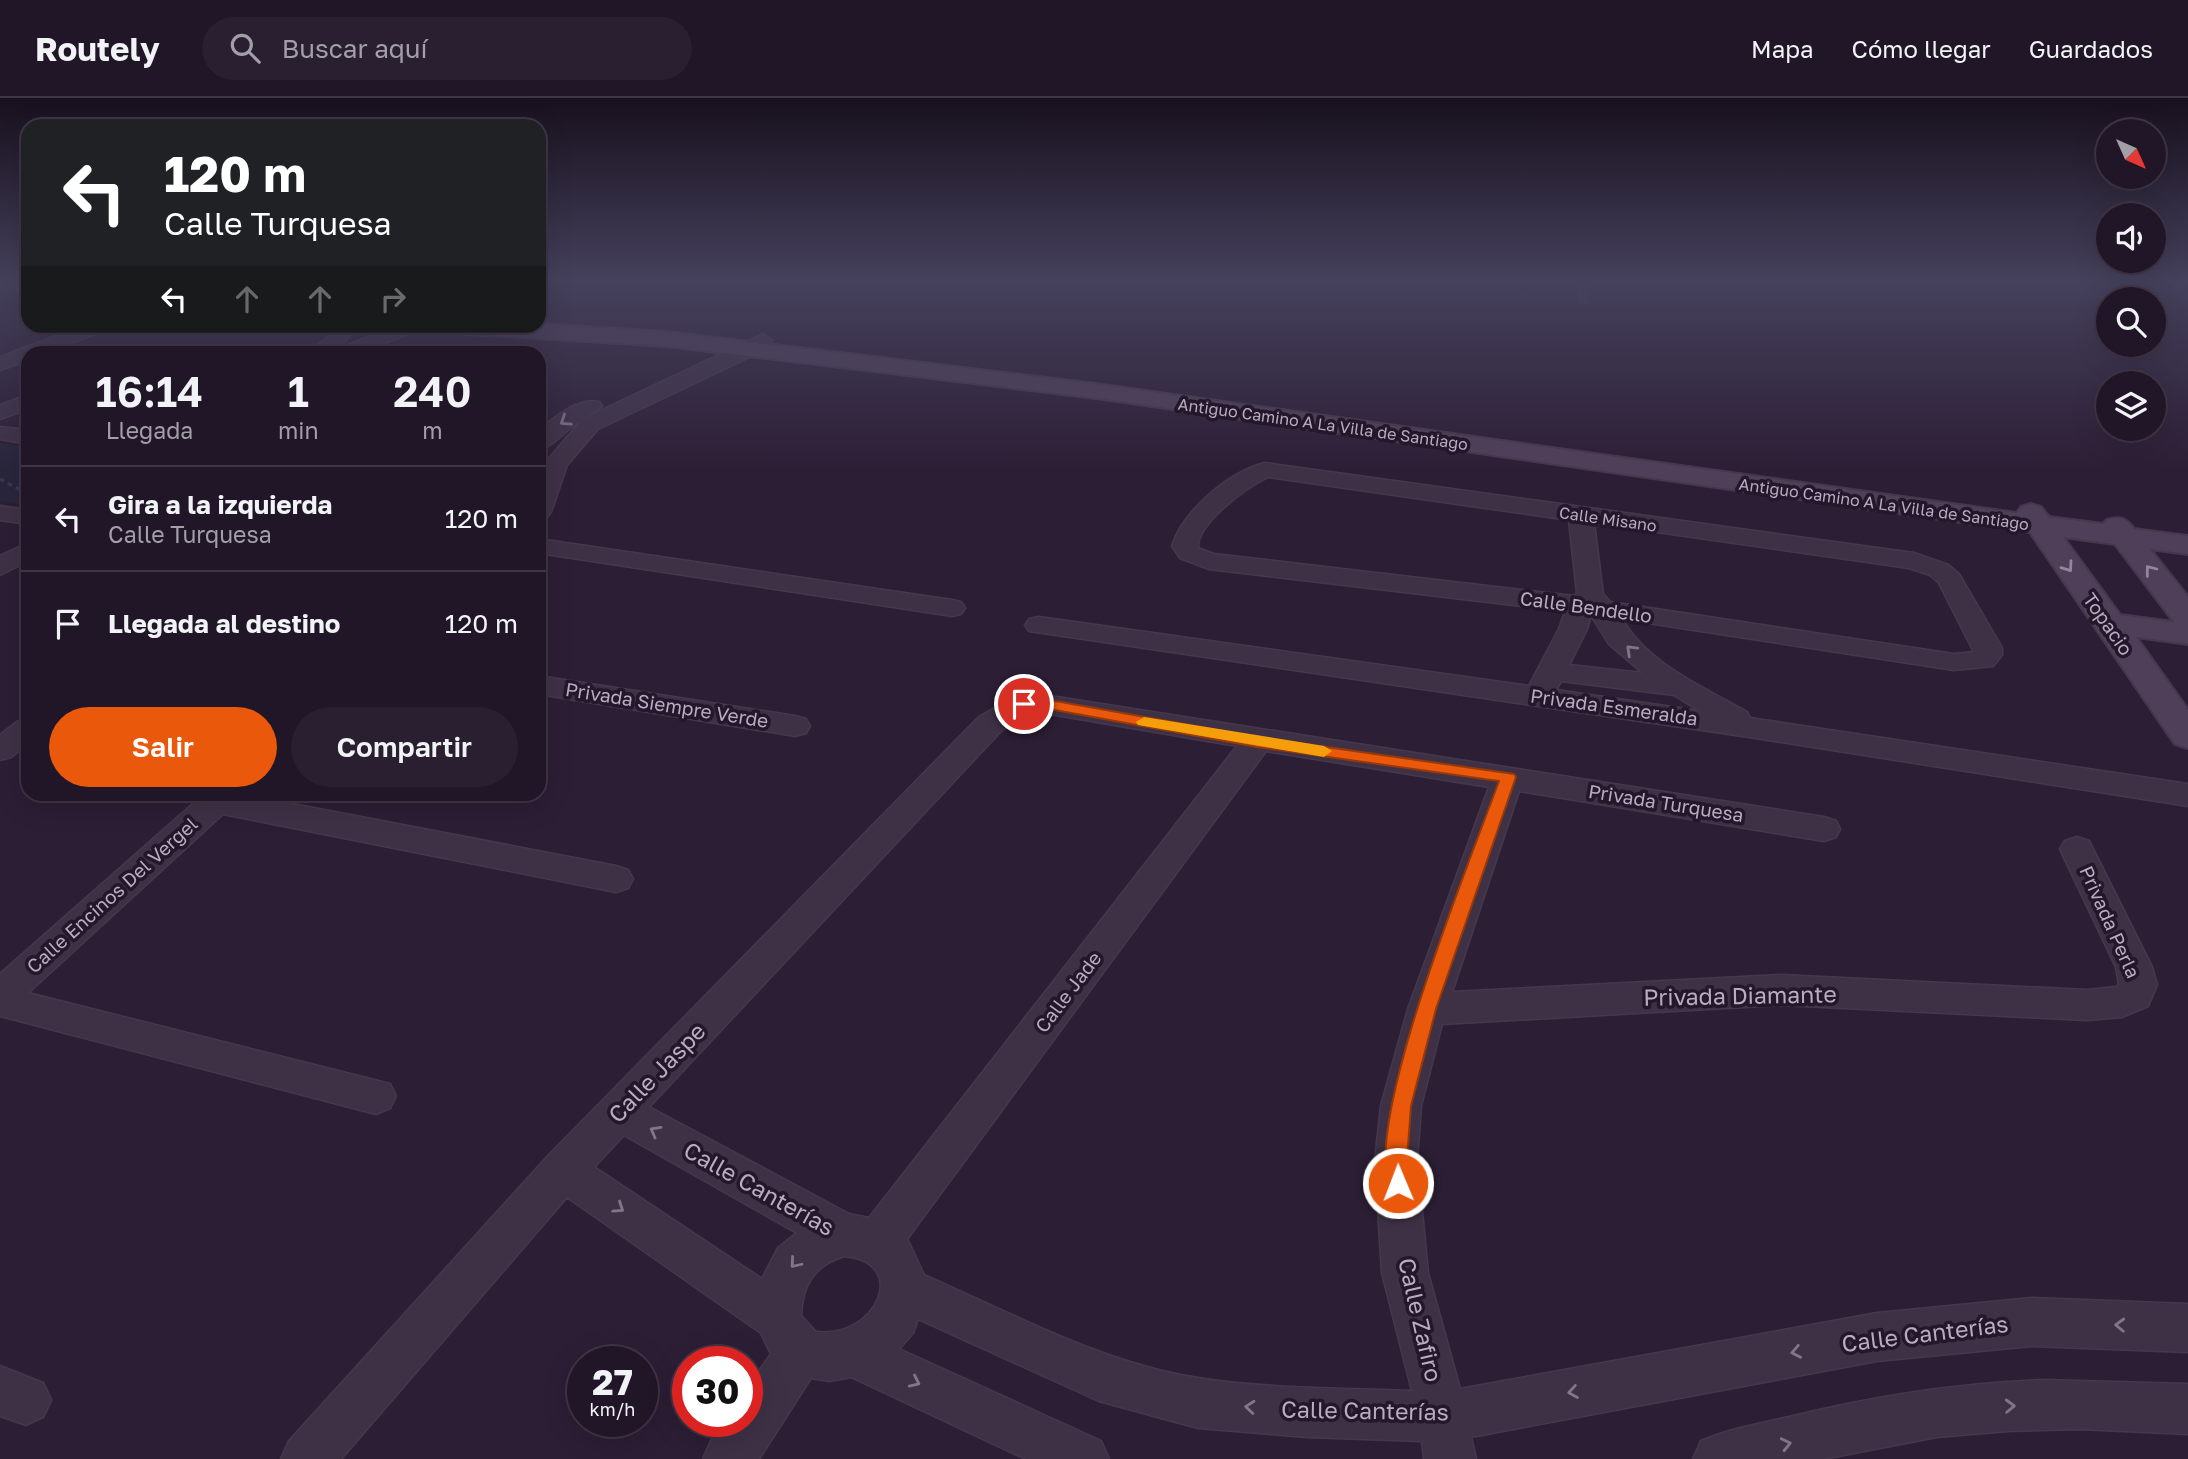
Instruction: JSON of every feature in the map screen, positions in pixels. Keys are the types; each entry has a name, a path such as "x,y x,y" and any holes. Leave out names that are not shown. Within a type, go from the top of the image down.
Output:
{"street":[{"name":"Antiguo Camino A La Villa de Santiago","path":"735,343 2118,528 2188,545"},
{"path":"546,436 560,423 579,412 743,343"},
{"path":"548,463 590,424 743,343"},
{"path":"0,364 21,356"},
{"path":"0,413 21,404"},
{"path":"0,433 21,436"},
{"name":"Calle Misano","path":"1189,553 1184,546 1188,532 1244,479 1265,470 1275,470 1581,516 1914,561 1939,570 1950,579 1988,648 1988,655 1983,660"},
{"path":"0,513 21,516"},
{"path":"1581,516 1591,603 1638,657 1680,686 1749,727"},
{"name":"Topacio","path":"2034,518 2188,736"},
{"path":"2118,528 2188,531"},
{"path":"2118,528 2188,619"},
{"path":"546,547 952,608"},
{"name":"Calle Bendello","path":"1189,553 1209,561 1591,603 1954,662 1983,660"},
{"path":"0,567 21,554"},
{"path":"1591,603 1573,629 1545,683 1680,686"},
{"path":"2109,624 2188,634"},
{"name":"Privada Esmeralda","path":"1039,625 1545,683 1749,727 2188,795"},
{"name":"Privada Siempre Verde","path":"546,686 794,726"},
{"name":"Privada Turquesa","path":"1024,704 1044,704 1257,742 1508,777 1824,829"},
{"name":"Calle Jaspe","path":"307,1459 563,1170 990,724 1024,704"},
{"path":"0,750 21,734"},
{"name":"Calle Jade","path":"861,1238 1257,742"},
{"name":"Calle Zafiro","path":"1446,1438 1405,1273 1396,1160 1401,1106 1427,1009 1508,777"},
{"name":"Calle Encinos Del Vergel","path":"0,999 218,801"},
{"path":"236,801 616,879"},
{"name":"Privada Perla","path":"2077,849 2134,967 2138,985 2135,995"},
{"name":"Privada Diamante","path":"1427,1009 1782,990 2087,1005 2122,1002 2135,995"},
{"path":"0,999 376,1096"},
{"name":"Calle Canterías","path":"620,1112 892,1254 901,1270 903,1289 1098,1377 1198,1403 1308,1412 1446,1438 1877,1337 2032,1322 2188,1328"},
{"path":"563,1170 818,1356 835,1358 853,1353 878,1338 897,1315 903,1289"},
{"path":"729,1459 790,1334 777,1301 788,1270 813,1246 861,1238"},
{"path":"853,1353 1083,1459"},
{"path":"1719,1459 1901,1418 1985,1407 2094,1403 2188,1409"}],"path":[{"path":"0,480 21,490"}],"shaded area":[{"path":"0,443 21,446 21,504 0,501"}],"slow traffic":[{"path":"1144,722 1324,751"}],"route":[{"path":"1024,704 1044,704 1257,742 1508,777 1427,1009 1401,1106 1396,1160 1398,1183"}]}
